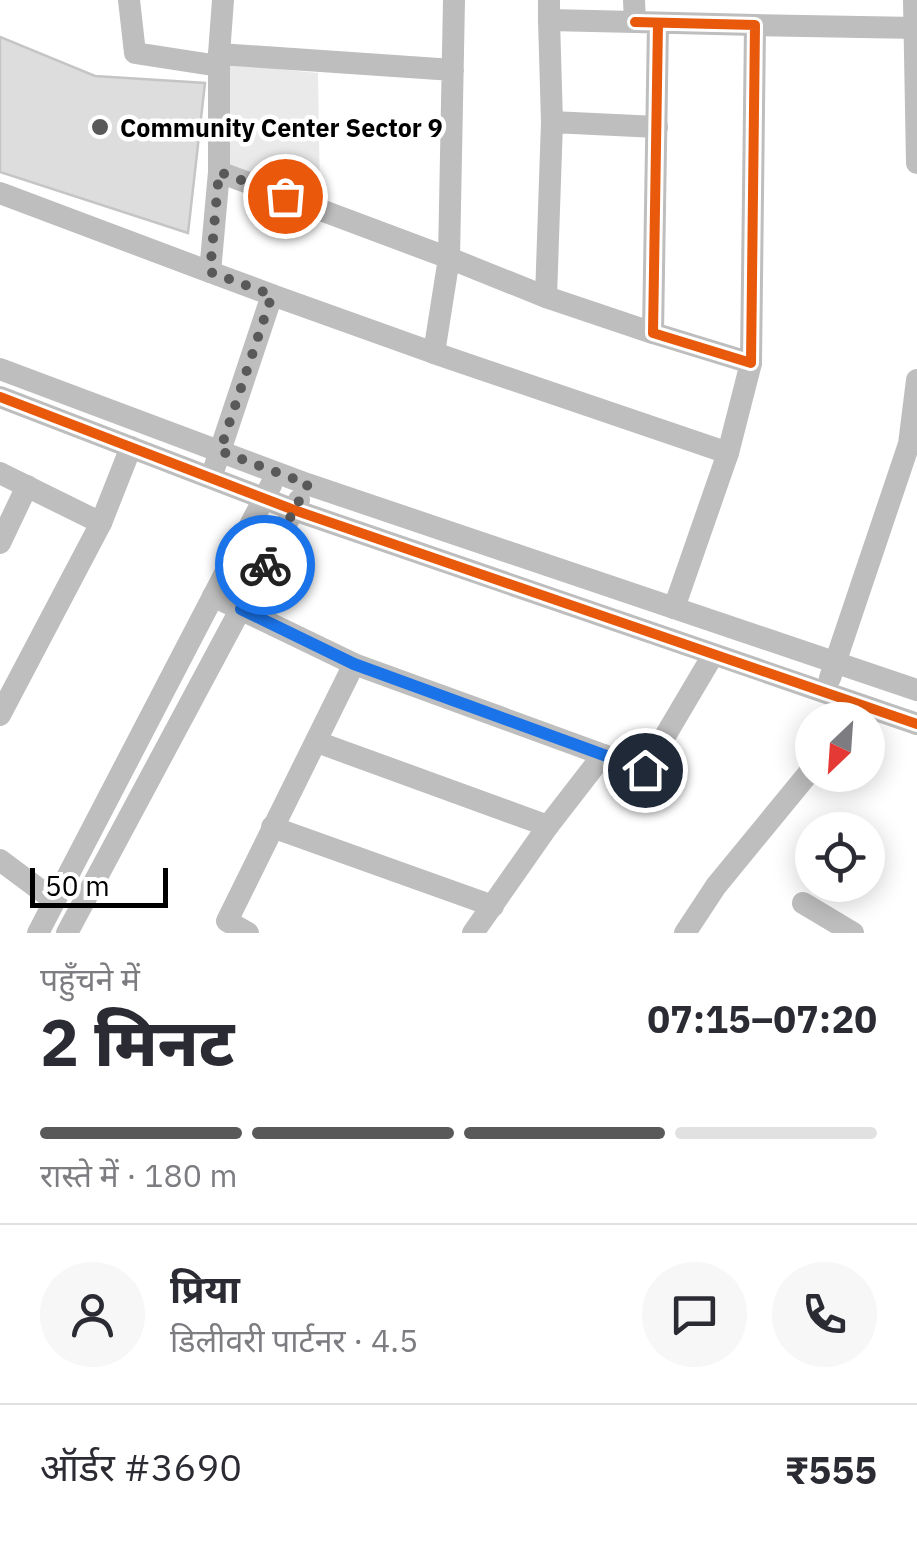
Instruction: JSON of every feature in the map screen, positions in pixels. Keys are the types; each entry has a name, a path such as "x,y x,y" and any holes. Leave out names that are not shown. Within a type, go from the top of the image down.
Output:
{"street":[{"path":"129,0 134,54 453,70"},
{"path":"210,272 219,172 223,0"},
{"path":"434,352 449,258 454,0"},
{"path":"914,0 917,163"},
{"path":"546,297 552,122 549,10 755,24 916,28"},
{"path":"642,15 657,126 654,334"},
{"path":"674,608 728,454 751,363 755,24"},
{"path":"552,122 657,126"},
{"path":"219,172 546,297 751,363"},
{"path":"0,193 272,295 728,454"},
{"path":"210,478 272,295"},
{"path":"0,369 308,484 917,690"},
{"path":"826,692 909,444 917,380"},
{"path":"0,397 294,510 826,692 842,702"},
{"path":"0,715 9,678 101,523 131,446"},
{"path":"0,473 101,523"},
{"path":"38,933 277,473"},
{"path":"67,933 308,484"},
{"path":"0,544 27,486"},
{"path":"213,596 354,664 645,770 713,655"},
{"path":"248,933 223,927 354,664"},
{"path":"885,718 917,724"},
{"path":"317,742 548,826"},
{"path":"474,933 548,826 603,756"},
{"path":"685,933 716,886 795,790"},
{"path":"272,828 492,906"},
{"path":"0,860 56,902"},
{"path":"803,903 853,933"}],"shaded area":[{"path":"228,64 318,73 320,200 228,169"}],"building":[{"name":"Community Center Sector 9","path":"0,37 95,76 205,83 188,233 0,172"}],"cycle path":[{"path":"635,22 755,25 751,363 653,333 658,23"},
{"path":"0,397 294,510 917,724"}],"way so far":[{"path":"265,565 308,484 220,451 272,295 210,272 219,172 285,196"}],"place":[{"name":"Community Center Sector 9","path":"100,127"}],"route":[{"path":"265,565 241,609 354,664 645,770"}]}
